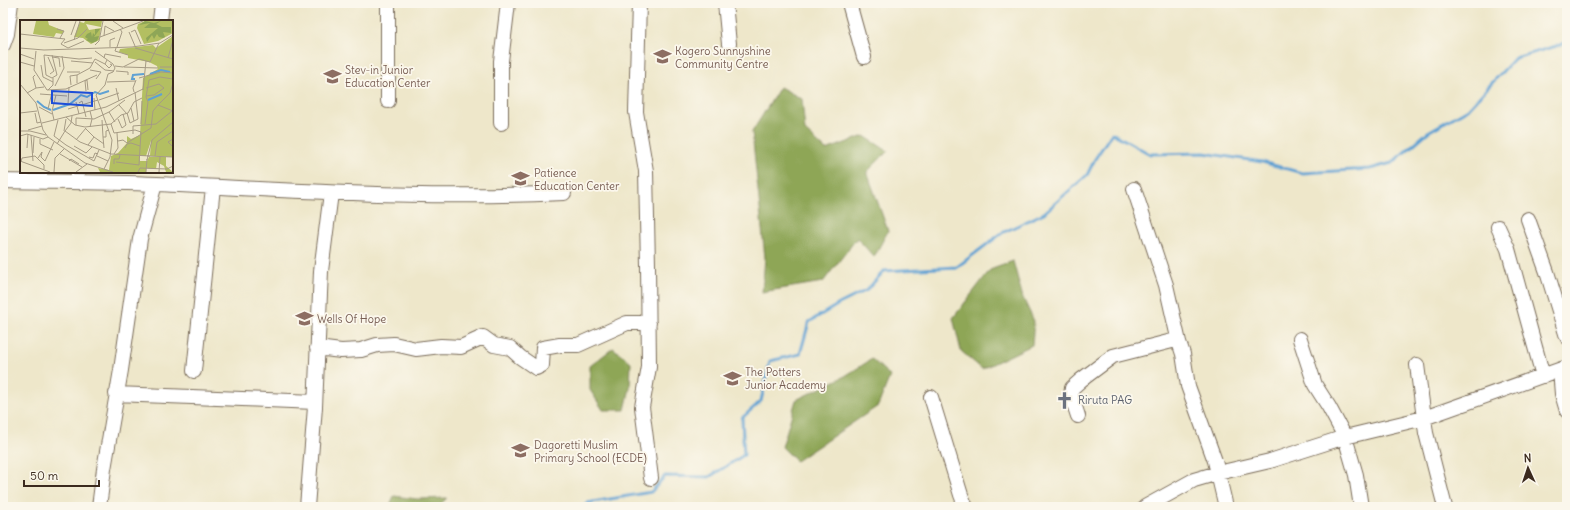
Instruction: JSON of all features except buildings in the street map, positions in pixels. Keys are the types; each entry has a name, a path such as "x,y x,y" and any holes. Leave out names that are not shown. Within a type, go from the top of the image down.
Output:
{"street":[{"path":"3,45 11,3"},
{"path":"160,20 162,3"},
{"path":"388,3 388,101"},
{"path":"501,123 501,60 508,3"},
{"path":"639,3 636,112 646,172 649,323 649,367 642,407 651,478"},
{"path":"725,3 730,44"},
{"path":"849,3 864,57"},
{"path":"3,181 137,178 155,184 331,193 443,195 564,193"},
{"path":"99,507 140,239 155,184"},
{"path":"194,371 213,187"},
{"path":"1134,189 1166,285 1179,342 1185,360 1188,386 1218,473 1226,507"},
{"path":"307,507 315,402 321,271 331,193"},
{"path":"1528,219 1547,272 1567,337"},
{"path":"1498,228 1508,249 1543,376"},
{"path":"317,348 341,351 361,350 377,345 394,344 416,349 441,346 461,348 483,337 494,345 510,348 536,368 542,365 543,348 560,345 578,345 627,323 649,323"},
{"path":"1300,339 1314,385 1329,407 1345,437 1356,475 1361,507"},
{"path":"1078,416 1071,395 1072,388 1080,380 1113,356 1176,340 1179,342"},
{"path":"1417,365 1426,433 1445,507"},
{"path":"1145,507 1166,502 1194,480 1270,461 1345,437 1424,418 1563,368 1562,394 1567,411"},
{"path":"116,394 315,402"},
{"path":"931,397 966,507"}],"green space":[{"path":"780,87 802,99 805,131 826,150 864,136 888,151 867,172 888,231 874,257 857,238 823,282 762,292 765,258 752,132"},
{"path":"1013,261 1023,298 1034,321 1032,345 982,369 961,351 953,318 990,270"},
{"path":"613,348 631,362 630,388 625,410 603,410 590,390 590,366"},
{"path":"872,359 890,376 878,406 796,461 782,447 796,400 845,376"},
{"path":"394,496 417,499 447,498 438,507 389,507"}],"waterway":[{"path":"584,507 587,503 651,492 665,476 709,477 744,455 742,418 761,401 770,361 800,354 809,322 839,304 867,290 884,271 957,267 1002,233 1044,213 1087,175 1095,159 1112,133 1150,154 1204,153 1262,162 1302,173 1370,169 1392,163 1428,132 1468,109 1515,58 1560,45 1567,41"}],"place":[{"name":"Kogero Sunnyshine Community Centre","path":"662,57"},
{"name":"Stev-in Junior Education Center","path":"332,76"},
{"name":"Patience Education Center","path":"521,179"},
{"name":"Wells Of Hope","path":"304,319"},
{"name":"The Potters Junior Academy","path":"732,378"},
{"name":"Riruta PAG","path":"1065,400"},
{"name":"Dagoretti Muslim Primary School (ECDE)","path":"521,451"}]}
